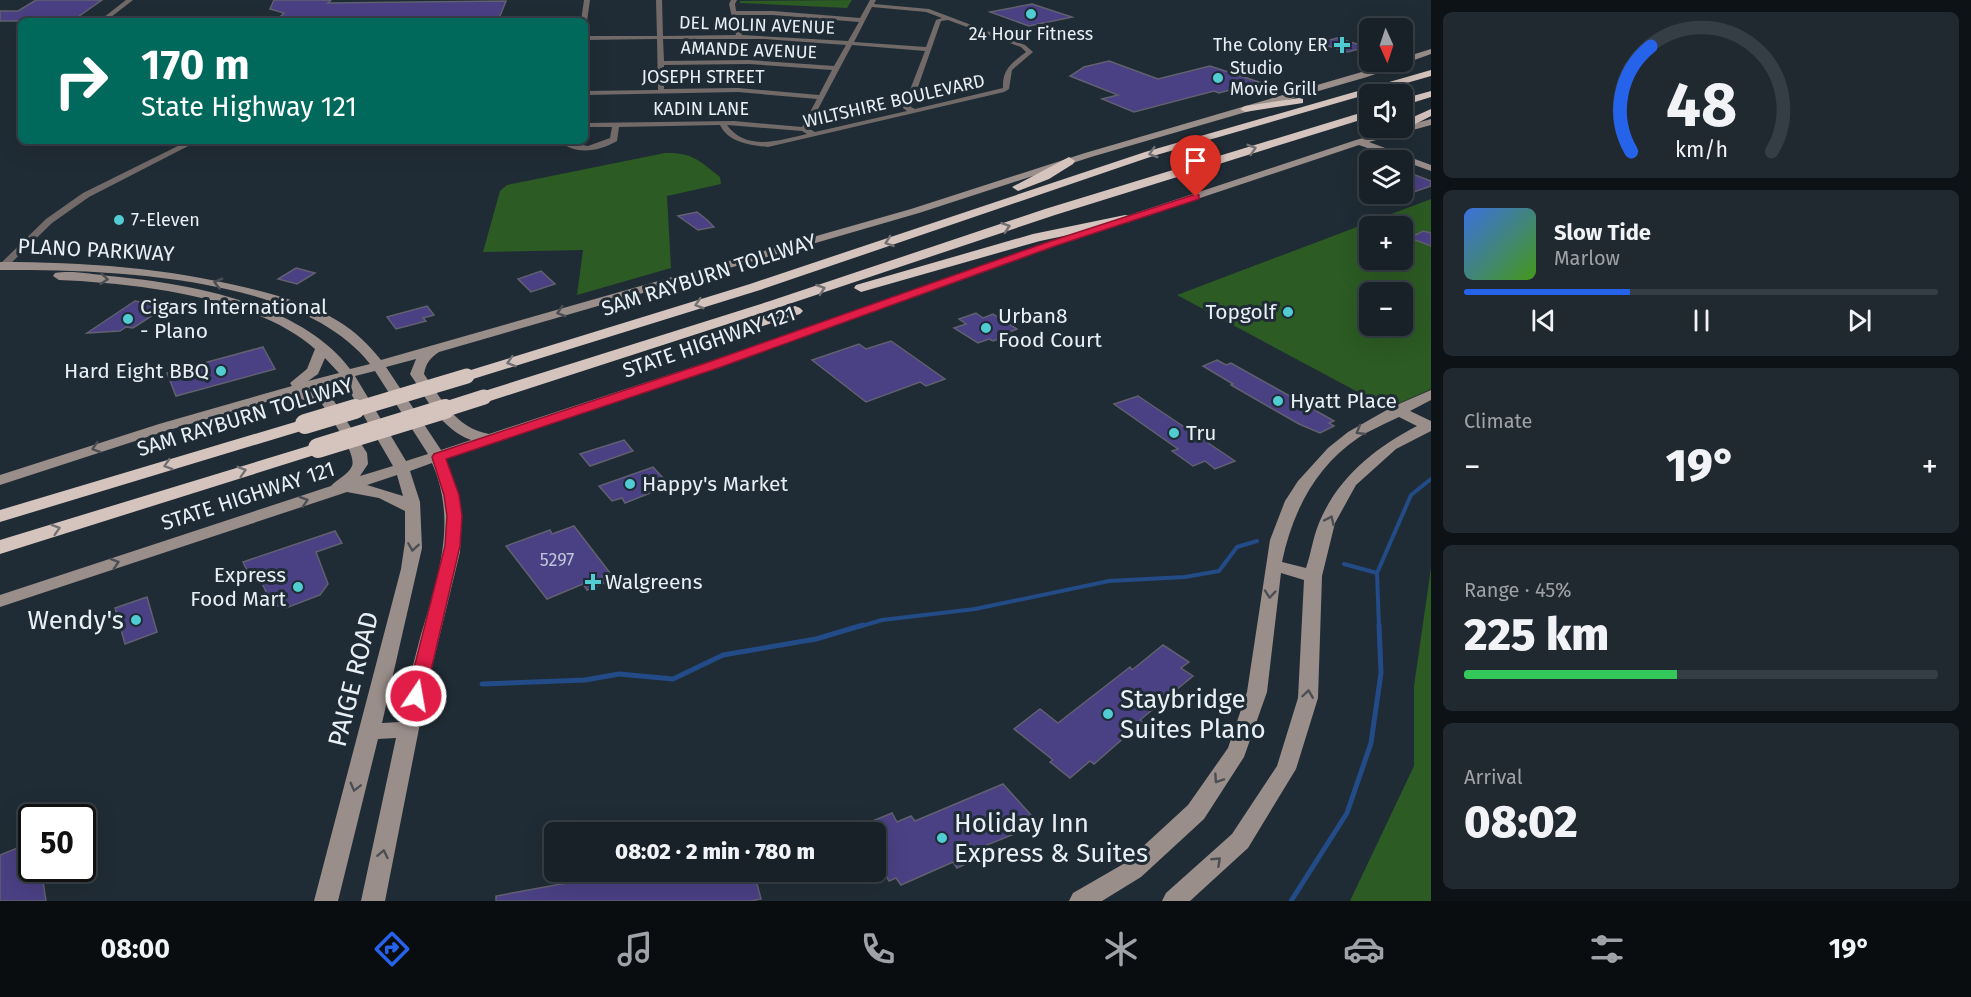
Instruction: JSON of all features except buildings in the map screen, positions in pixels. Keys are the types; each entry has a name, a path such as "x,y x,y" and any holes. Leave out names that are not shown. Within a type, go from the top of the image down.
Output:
{"highway":[{"path":"1245,109 1297,101 1431,65"},
{"name":"SAM RAYBURN TOLLWAY","path":"0,515 467,376 755,287 1149,154 1431,73"},
{"path":"1413,100 1431,94"},
{"path":"1413,122 1431,112"},
{"path":"0,547 585,365 1050,212 1359,116"},
{"path":"755,287 864,238 960,208 1046,176 1069,160"},
{"path":"585,365 671,348 744,328 873,285 1038,237 1125,219"}],"main road":[{"path":"1413,58 1431,51"},
{"path":"0,480 164,427 376,364 915,211 1069,160 1369,72"},
{"name":"STATE HIGHWAY 121","path":"1413,126 1431,122"},
{"name":"STATE HIGHWAY 121","path":"0,601 757,350 1125,219 1372,138"},
{"path":"1359,142 1431,168"},
{"name":"PLANO PARKWAY","path":"1,272 96,267 166,273 230,286 303,308 349,335 365,349 439,457"},
{"name":"PLANO PARKWAY","path":"1,272 105,278 169,287 223,299 272,318 322,349 338,363 404,468"},
{"path":"223,299 257,303 288,313 303,308"},
{"path":"365,349 383,354 451,344"},
{"path":"451,344 427,353 418,363 417,374 457,429 468,435 485,438 500,436"},
{"path":"282,392 314,371 322,349"},
{"path":"282,392 307,394 327,401 362,461 360,469 330,493"},
{"path":"1081,901 1133,870 1196,812 1237,751 1257,692 1273,565 1278,540 1293,501 1317,468 1353,435 1431,394"},
{"path":"1397,410 1429,425"},
{"path":"1174,901 1240,841 1287,769 1308,698 1313,576 1327,524 1350,482 1391,446 1429,425"},
{"path":"373,901 409,730 452,546 454,516 452,495 439,457"},
{"name":"PAIGE ROAD","path":"326,901 410,568 415,536 413,509 404,468"},
{"path":"330,493 354,489 378,491 386,493 413,509"},
{"path":"1273,565 1313,576"},
{"path":"370,731 409,730"}],"street":[{"path":"106,18 130,0"},
{"path":"584,18 587,0"},
{"path":"659,0 662,91"},
{"path":"734,0 739,36"},
{"path":"804,129 872,3"},
{"name":"WILTSHIRE BOULEVARD","path":"722,123 726,130 756,145 771,145 916,112 1002,91 1005,89 1004,78 1008,69 1030,52 1019,44 923,9 872,3"},
{"path":"734,13 861,20"},
{"path":"916,112 907,108 939,20 948,18"},
{"name":"DEL MOLIN AVENUE","path":"588,38 739,36 928,49"},
{"name":"AMANDE AVENUE","path":"661,63 758,62 836,68"},
{"name":"JOSEPH STREET","path":"588,93 746,90 820,97"},
{"name":"KADIN LANE","path":"588,125 722,123 804,129 815,135"},
{"path":"566,144 578,148 606,144 615,137 616,125"},
{"path":"1,272 49,221 86,195 188,144"}],"green space":[{"path":"852,0 847,8 740,3 740,1"},
{"path":"665,153 682,154 695,159 720,177 721,184 667,196 671,268 577,295 583,250 483,252 500,191 507,185"},
{"name":"Topgolf","path":"1431,199 1431,389 1400,403 1356,391 1177,295 1359,226 1359,270 1413,270 1413,216 1386,216"},
{"path":"1431,568 1431,901 1350,901 1414,766 1414,686"}],"waterway":[{"path":"1377,573 1411,495 1431,479"},
{"path":"858,627 882,620 975,609 1109,581 1185,577 1219,571 1237,547 1257,541"},
{"path":"1344,564 1377,573"},
{"path":"1377,573 1379,627"},
{"path":"482,684 585,680 619,674 673,679 723,655 816,639 863,625"},
{"path":"1291,901 1347,813 1371,743 1381,673 1379,625"}],"place":[{"name":"24 Hour Fitness","path":"1031,14"},
{"name":"The Colony ER","path":"1342,45"},
{"name":"Studio Movie Grill","path":"1218,78"},
{"name":"7-Eleven","path":"119,220"},
{"name":"Topgolf","path":"1288,312"},
{"name":"Cigars International - Plano","path":"128,319"},
{"name":"Urban8 Food Court","path":"986,328"},
{"name":"Hard Eight BBQ","path":"221,371"},
{"name":"Hyatt Place","path":"1278,401"},
{"name":"Tru","path":"1174,433"},
{"name":"Happy's Market","path":"630,484"},
{"name":"Walgreens","path":"593,582"},
{"name":"Express Food Mart","path":"298,587"},
{"name":"Wendy's","path":"136,620"},
{"name":"Staybridge Suites Plano","path":"1108,714"},
{"name":"Holiday Inn Express & Suites","path":"942,838"}],"route":[{"path":"416,696 452,546 454,516 452,495 439,457 713,365 1052,244 1196,197"}]}
